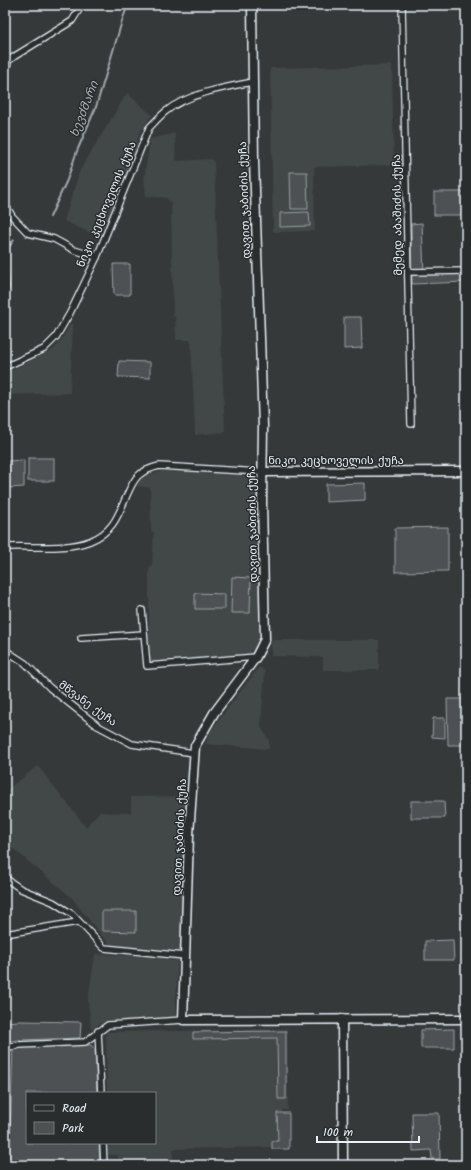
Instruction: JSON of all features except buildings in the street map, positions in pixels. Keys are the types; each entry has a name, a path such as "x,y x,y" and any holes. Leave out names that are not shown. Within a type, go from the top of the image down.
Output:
{"street":[{"path":"5,88 8,61 72,21 82,5"},
{"name":"დავით ჯაბიძის ქუჩა","path":"183,1020 195,746 214,713 256,657 265,639 262,472 263,427 258,319 252,5"},
{"name":"მემედ აბაშიძის ქუჩა","path":"402,5 411,424"},
{"name":"ნიკო კეცხოველის ქუჩა","path":"5,367 44,349 56,337 70,313 97,257 150,128 165,112 185,100 221,88 253,82"},
{"path":"5,204 12,216 28,233 54,239 74,250 97,257"},
{"path":"408,272 466,271"},
{"name":"ნიკო კეცხოველის ქუჩა","path":"5,545 10,547 70,546 89,541 103,535 118,517 131,486 137,476 147,469 160,466 262,472 466,471"},
{"path":"142,610 147,666 256,657"},
{"path":"81,638 144,634"},
{"name":"მწვანე ქუჩა","path":"5,650 25,663 50,688 98,726 132,744 194,753"},
{"path":"5,878 21,889 53,902 72,914 104,948 185,956"},
{"path":"5,934 78,922"},
{"path":"5,1048 19,1045 85,1042 108,1025 183,1020 466,1019"},
{"path":"342,1020 343,1165"},
{"path":"98,1031 101,1092"},
{"path":"103,1144 104,1165"}],"shaded area":[{"path":"392,65 394,165 314,167 315,231 273,232 270,68"},
{"path":"127,93 152,115 139,134 133,167 101,238 64,221 80,170"},
{"path":"175,133 176,161 211,159 214,162 225,432 195,435 191,343 190,340 176,340 175,316 173,316 171,203 166,198 146,196 144,179 150,139"},
{"path":"71,323 73,324 70,393 5,395 5,373 53,350 60,342"},
{"path":"163,471 219,471 223,474 257,477 259,479 259,642 249,656 151,664 149,662 149,567 152,566 154,532 151,532 150,488 137,486 139,481 148,475"},
{"path":"271,640 379,640 379,670 323,670 323,657 271,656"},
{"path":"259,667 265,671 261,727 269,740 269,749 206,744 209,733"},
{"path":"38,766 86,827 99,812 131,813 131,797 186,796 180,951 112,946 71,897 5,842 5,791"},
{"path":"95,954 178,957 175,1017 101,1023 91,1029 88,1000"},
{"path":"287,1029 288,1110 282,1110 282,1147 173,1149 173,1165 118,1165 118,1155 108,1155 108,1144 156,1144 156,1092 107,1092 106,1032"}],"green space":[{"path":"290,172 307,172 308,209 291,209"},
{"path":"434,192 466,192 466,215 434,215"},
{"path":"309,212 310,226 280,227 280,213"},
{"path":"422,223 424,275 466,274 466,282 412,284 411,224"},
{"path":"113,264 130,264 130,295 114,295"},
{"path":"344,317 361,317 362,348 344,349"},
{"path":"119,361 150,362 150,378 118,377"},
{"path":"28,458 54,458 54,481 28,481"},
{"path":"24,460 24,487 9,488 8,461"},
{"path":"365,483 365,500 326,502 326,484"},
{"path":"448,527 448,571 395,572 395,528"},
{"path":"232,577 251,578 250,613 231,613"},
{"path":"195,593 225,594 225,609 195,609"},
{"path":"447,699 466,699 466,745 448,745"},
{"path":"433,718 445,718 445,738 432,737"},
{"path":"411,801 444,801 445,818 411,818"},
{"path":"102,911 136,911 136,932 102,931"},
{"path":"453,940 454,960 425,960 425,941"},
{"path":"5,1022 81,1022 80,1038 18,1040 5,1042"},
{"path":"454,1029 454,1048 421,1048 421,1030"},
{"path":"286,1031 286,1099 278,1099 277,1038 193,1039 193,1032"},
{"path":"91,1045 95,1050 97,1092 26,1092 26,1144 99,1144 100,1165 9,1165 13,1047"},
{"path":"277,1113 289,1113 289,1149 272,1149 272,1141 278,1141"},
{"path":"412,1113 439,1113 440,1159 432,1159 431,1150 413,1151"}],"waterway":[{"name":"ხევძმარი","path":"50,217 67,180 77,151 96,107 128,5"},
{"name":"ხევძმარი","path":"5,297 9,288 7,261 8,248 14,240"}]}
